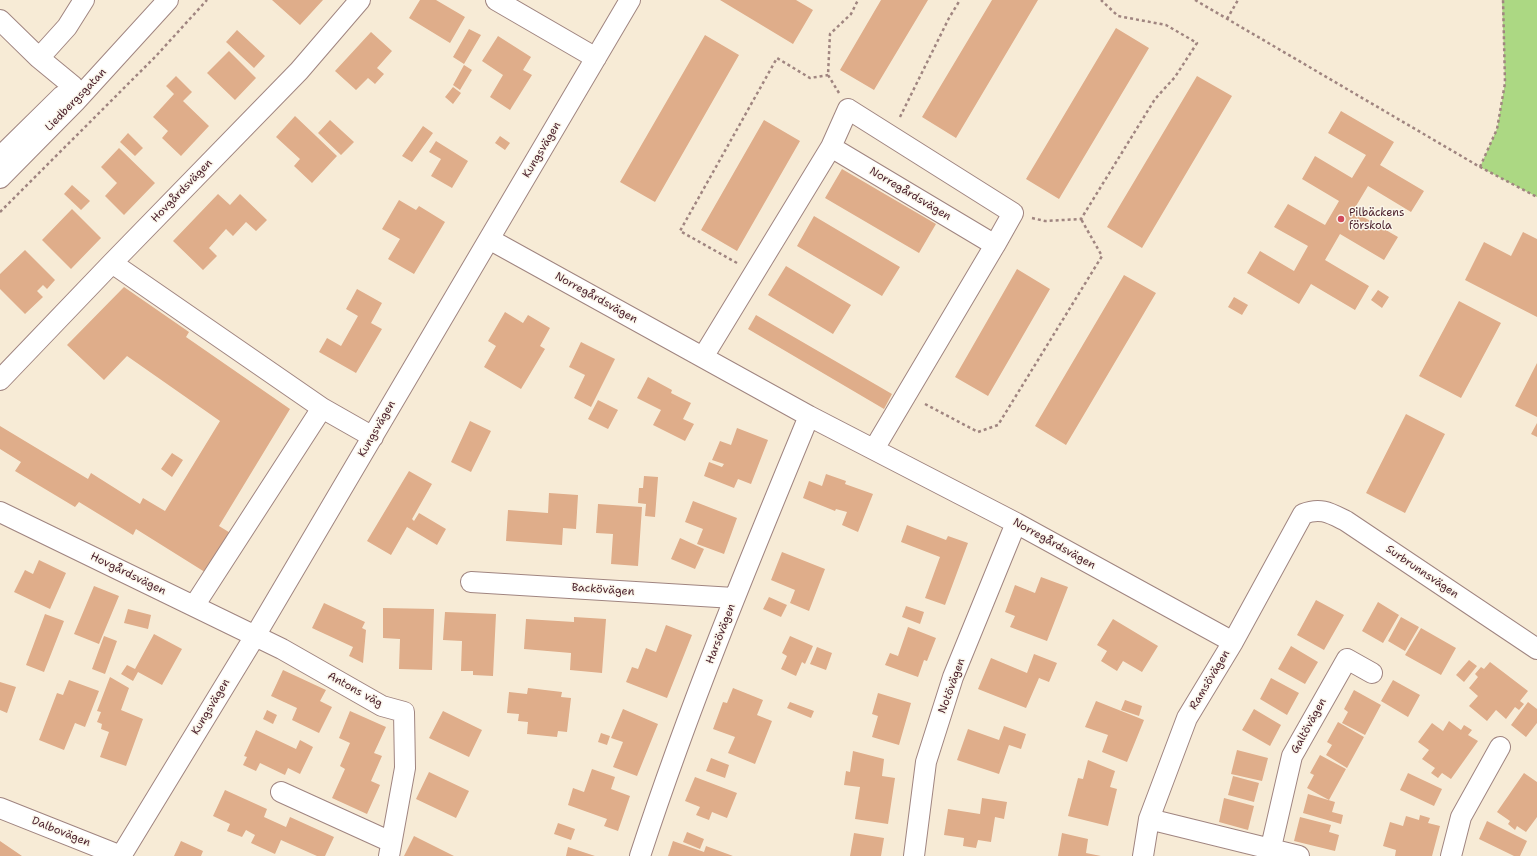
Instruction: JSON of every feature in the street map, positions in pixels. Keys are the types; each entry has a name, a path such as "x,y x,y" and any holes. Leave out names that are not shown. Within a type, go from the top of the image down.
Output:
{"street":[{"path":"40,58 67,27 84,0"},
{"name":"Liedbergsgatan","path":"0,178 75,102 168,0"},
{"name":"Hovgårdsvägen","path":"0,380 299,72 360,0"},
{"path":"496,0 596,58"},
{"name":"Kungsvägen","path":"121,856 255,636 630,0"},
{"path":"0,20 40,58 73,86"},
{"name":"Liedbergsgatan","path":"0,157 73,86 150,20"},
{"path":"703,357 831,148 848,109 1013,213 874,449"},
{"name":"Norregårdsvägen","path":"831,148 995,245"},
{"name":"Norregårdsvägen","path":"489,239 809,416 1016,523 1233,642"},
{"path":"112,263 322,408 373,437"},
{"path":"194,606 322,408"},
{"name":"Harsövägen","path":"640,856 664,785 734,598 809,416"},
{"name":"Surbrunnsvägen","path":"1303,514 1314,510 1328,512 1346,521 1537,649"},
{"name":"Hovgårdsvägen","path":"0,512 255,636"},
{"name":"Ramsövägen","path":"1143,856 1149,819 1187,718 1233,642 1303,514"},
{"name":"Notövägen","path":"914,856 926,762 953,677 1016,523"},
{"name":"Backövägen","path":"471,582 734,598"},
{"name":"Antons väg","path":"255,636 282,649 382,706 404,712 405,768 390,849 281,792"},
{"name":"Galtövägen","path":"1269,852 1292,756 1347,659 1372,673"},
{"path":"1451,856 1461,817 1500,748"},
{"name":"Dalbovägen","path":"0,808 121,856"},
{"path":"1149,819 1269,852 1299,856"}],"path":[{"path":"0,212 156,56 207,0"},
{"path":"848,109 828,75 830,34 851,14 858,0"},
{"path":"890,136 960,0"},
{"path":"1081,218 1155,99 1175,77 1197,43 1166,25 1118,16 1101,0"},
{"path":"1195,0 1480,168 1537,197"},
{"path":"1227,19 1238,0"},
{"path":"1480,168 1498,129 1505,83 1503,0"},
{"path":"755,272 680,230 777,58 810,78 828,75"},
{"path":"1013,213 1045,221 1081,218"},
{"path":"906,394 978,432 998,425 1102,256 1081,218"}],"green space":[{"path":"1502,0 1537,0 1537,197 1480,167 1497,129 1505,83"}],"building":[{"path":"272,0 323,0 300,25"},
{"path":"420,0 436,0 465,17 450,43 409,18"},
{"path":"720,0 796,0 813,10 793,44"},
{"path":"881,0 928,0 874,90 840,70"},
{"path":"992,0 1038,0 956,138 922,117"},
{"path":"1116,28 1149,48 1059,199 1026,179"},
{"path":"469,29 481,35 464,64 453,57"},
{"path":"237,30 265,56 254,68 226,42"},
{"path":"371,32 392,51 377,68 384,74 375,84 368,78 356,90 335,71"},
{"path":"705,35 739,55 655,202 620,182"},
{"path":"498,36 531,57 523,70 532,75 510,110 490,97 503,75 482,61"},
{"path":"229,51 256,78 235,100 207,73"},
{"path":"464,65 472,70 460,90 453,85"},
{"path":"176,76 192,92 183,101 209,126 181,156 162,138 168,131 153,117 174,94 166,86"},
{"path":"1197,76 1232,96 1142,248 1107,227"},
{"path":"453,87 461,93 453,104 445,97"},
{"path":"1341,111 1394,142 1380,165 1424,191 1411,212 1368,186 1353,211 1398,237 1384,260 1340,234 1325,260 1369,286 1355,310 1311,284 1299,304 1247,273 1260,251 1294,271 1308,246 1274,227 1288,204 1325,225 1339,201 1302,179 1315,156 1352,178 1366,155 1328,133"},
{"path":"295,116 337,156 312,183 294,166 300,159 276,137"},
{"path":"330,120 354,142 341,155 318,133"},
{"path":"764,120 800,141 737,251 701,230"},
{"path":"423,126 433,133 412,162 402,156"},
{"path":"128,133 143,148 135,156 120,142"},
{"path":"500,136 510,143 505,150 495,143"},
{"path":"436,141 468,161 452,188 431,176 441,159 429,152"},
{"path":"119,148 155,183 124,215 105,196 117,183 101,167"},
{"path":"842,169 936,224 919,253 825,198"},
{"path":"72,185 90,201 81,210 64,194"},
{"path":"218,194 230,205 240,194 267,220 256,231 246,222 233,236 226,229 209,248 217,256 203,270 173,241"},
{"path":"399,200 416,210 419,206 445,222 414,274 388,259 400,239 382,229"},
{"path":"72,209 101,238 71,269 42,240"},
{"path":"814,216 900,267 882,296 797,246"},
{"path":"1523,232 1537,239 1537,317 1465,280 1484,242 1511,256"},
{"path":"25,250 55,280 47,289 43,285 37,291 43,297 25,314 0,289 0,274"},
{"path":"786,266 851,305 833,334 768,295"},
{"path":"1017,269 1050,289 988,396 955,377"},
{"path":"1124,275 1156,293 1066,445 1035,426"},
{"path":"124,287 189,332 186,337 290,409 219,526 232,534 208,574 136,529 133,535 79,502 75,507 15,471 21,462 0,449 0,426 88,479 91,473 140,504 143,498 165,511 220,421 127,356 104,380 67,345"},
{"path":"357,289 382,303 371,323 382,329 356,373 319,352 327,338 341,346 358,316 346,309"},
{"path":"1378,290 1389,297 1382,308 1371,300"},
{"path":"1234,297 1248,305 1242,315 1228,307"},
{"path":"1459,301 1501,323 1461,398 1419,376"},
{"path":"505,312 523,323 528,315 550,328 540,346 545,349 521,389 484,367 496,346 488,341"},
{"path":"756,315 892,394 884,409 748,329"},
{"path":"581,342 615,359 591,407 574,398 585,375 569,367"},
{"path":"1537,363 1537,417 1515,406"},
{"path":"648,377 672,390 671,393 691,403 683,419 694,424 685,441 653,425 661,410 637,398"},
{"path":"598,400 618,410 608,429 588,419"},
{"path":"1406,414 1445,434 1405,513 1366,493"},
{"path":"470,421 491,431 471,472 451,462"},
{"path":"1537,423 1537,437 1531,434"},
{"path":"737,428 768,440 751,484 738,479 734,488 704,476 709,462 722,467 724,464 712,460 720,441 731,445"},
{"path":"172,453 183,460 172,477 161,469"},
{"path":"409,471 432,484 412,519 414,521 419,513 446,529 437,545 407,527 391,555 367,541"},
{"path":"826,474 846,481 845,484 873,494 858,532 842,525 847,512 836,509 835,511 803,498 809,481 822,486"},
{"path":"644,476 658,477 655,517 645,516 646,504 638,503 639,488 643,488"},
{"path":"549,493 578,495 576,529 563,528 562,545 506,541 508,510 548,513"},
{"path":"693,501 737,518 724,554 697,544 703,529 685,522"},
{"path":"598,504 642,507 638,566 611,564 613,534 596,533"},
{"path":"907,525 946,540 948,536 968,543 945,605 925,598 940,557 901,542"},
{"path":"680,538 704,549 695,569 671,559"},
{"path":"782,552 825,569 809,611 790,603 795,590 771,580"},
{"path":"39,560 66,573 50,609 14,592 25,570 33,574"},
{"path":"1041,577 1068,587 1047,641 1010,627 1015,616 1005,612 1015,585 1035,593"},
{"path":"94,586 119,596 99,644 74,634"},
{"path":"769,597 787,605 781,617 763,609"},
{"path":"1316,600 1344,615 1324,650 1297,635"},
{"path":"1378,602 1399,615 1383,643 1362,631"},
{"path":"324,603 365,622 362,628 366,630 363,663 349,656 353,647 312,628"},
{"path":"906,606 924,612 920,624 902,617"},
{"path":"383,608 434,609 432,670 399,669 400,639 383,638"},
{"path":"128,609 151,615 148,629 124,623"},
{"path":"445,612 496,614 493,676 473,675 473,671 461,671 462,641 443,640"},
{"path":"45,614 64,621 44,672 26,665"},
{"path":"574,617 606,619 602,673 570,670 571,653 524,649 526,619 574,622"},
{"path":"1401,617 1419,627 1405,651 1388,641"},
{"path":"1113,619 1158,646 1142,672 1123,661 1117,671 1101,661 1107,651 1097,645"},
{"path":"666,625 692,635 667,698 626,682 632,667 638,669 646,648 656,652"},
{"path":"908,627 936,638 927,661 924,660 918,677 885,665 890,653 898,656"},
{"path":"1421,628 1456,648 1441,675 1405,655"},
{"path":"154,634 182,649 162,685 138,672 133,681 121,674 127,665 135,669"},
{"path":"104,636 117,641 105,674 92,669"},
{"path":"790,636 813,646 805,664 802,662 796,676 781,669 787,656 782,653"},
{"path":"1291,646 1318,662 1305,684 1278,669"},
{"path":"817,647 832,653 826,670 810,664"},
{"path":"1034,654 1057,663 1049,682 1039,678 1026,708 978,689 991,658 1027,673"},
{"path":"1469,660 1477,666 1464,682 1456,675"},
{"path":"1490,662 1528,691 1520,701 1524,704 1519,710 1515,707 1506,719 1496,710 1487,721 1469,706 1478,696 1469,688 1478,677 1475,674 1481,667 1484,669"},
{"path":"283,670 326,690 320,701 332,707 319,733 292,720 297,708 271,696"},
{"path":"110,677 129,688 121,710 143,719 126,766 100,757 109,732 101,729 102,724 97,722 101,712 97,711"},
{"path":"1271,678 1299,693 1287,715 1260,699"},
{"path":"69,680 99,691 85,727 75,723 64,750 39,740 57,693 63,695"},
{"path":"1393,680 1420,695 1408,717 1381,701"},
{"path":"0,682 16,687 7,713 0,710"},
{"path":"528,688 562,692 561,697 571,698 567,732 558,731 557,737 527,734 528,722 518,721 519,714 507,713 509,692 527,694"},
{"path":"733,688 763,700 757,715 772,721 755,764 728,753 735,737 713,729 723,702 727,703"},
{"path":"1354,690 1381,705 1365,735 1342,723 1348,712 1344,709"},
{"path":"878,693 911,703 899,745 872,737 878,716 872,714"},
{"path":"1125,700 1142,706 1139,716 1121,710"},
{"path":"1096,701 1144,720 1127,762 1102,752 1108,735 1085,727"},
{"path":"790,702 814,711 811,718 787,708"},
{"path":"1528,702 1537,709 1537,723 1526,737 1511,725"},
{"path":"623,709 658,724 637,776 613,767 623,742 611,738"},
{"path":"1254,709 1281,725 1270,746 1242,730"},
{"path":"267,710 277,715 273,724 263,719"},
{"path":"350,711 386,727 374,753 382,756 371,781 380,785 367,814 332,798 345,769 340,766 350,743 339,738"},
{"path":"443,711 482,730 469,757 429,738"},
{"path":"1449,721 1461,730 1464,725 1472,730 1468,735 1478,741 1451,779 1442,773 1438,778 1431,773 1435,768 1422,759 1429,750 1418,742 1432,723 1443,731"},
{"path":"1338,722 1364,737 1347,768 1326,755 1332,745 1327,742"},
{"path":"1004,726 1026,734 1021,749 1009,745 999,774 957,760 968,729 999,740"},
{"path":"256,730 296,749 300,740 313,747 300,774 288,768 285,775 260,763 256,771 243,765 247,757 244,756"},
{"path":"601,733 610,736 607,745 598,742"},
{"path":"1237,750 1268,758 1262,781 1231,774"},
{"path":"853,751 884,759 882,776 895,778 888,824 855,819 860,787 844,785 846,771 850,772"},
{"path":"1320,755 1346,769 1329,800 1307,788 1314,775 1310,773"},
{"path":"711,758 729,765 725,778 706,771"},
{"path":"1088,760 1115,771 1110,787 1117,789 1108,826 1068,816 1078,778 1083,779"},
{"path":"592,769 615,777 611,789 630,796 618,831 604,826 607,819 568,805 573,788 584,792"},
{"path":"429,772 469,791 456,818 416,799"},
{"path":"1408,773 1442,789 1434,806 1400,790"},
{"path":"1524,773 1537,782 1537,817 1526,832 1517,826 1515,830 1508,824 1510,821 1497,812"},
{"path":"1233,776 1259,783 1254,802 1228,795"},
{"path":"695,777 737,793 727,818 712,812 709,820 696,815 700,807 685,801"},
{"path":"225,790 267,809 264,817 286,827 290,817 334,837 325,856 317,856 281,840 275,854 251,843 255,835 246,830 242,837 227,831 230,824 213,816"},
{"path":"1308,794 1335,802 1332,812 1343,815 1341,824 1303,813"},
{"path":"982,798 1007,802 1004,819 995,817 991,842 978,840 976,848 963,846 964,838 944,835 948,809 980,814"},
{"path":"1224,798 1254,806 1248,830 1219,822"},
{"path":"1420,815 1430,818 1428,823 1440,826 1432,856 1395,856 1396,850 1383,846 1390,822 1403,826 1406,816 1419,820"},
{"path":"1300,817 1331,825 1329,832 1339,835 1335,851 1294,841"},
{"path":"1487,821 1527,841 1520,856 1514,856 1479,839"},
{"path":"558,823 575,829 571,840 554,834"},
{"path":"687,832 704,839 700,849 683,842"},
{"path":"854,833 884,838 881,856 850,856"},
{"path":"1062,833 1088,839 1086,853 1101,856 1058,856"},
{"path":"414,836 454,856 404,856"},
{"path":"0,841 22,856 0,856"},
{"path":"181,841 203,851 201,856 174,856"},
{"path":"673,841 704,852 706,846 733,856 668,856"},
{"path":"568,847 595,856 566,856"}],"place":[{"name":"Pilbäckens förskola","path":"1341,219"}]}
